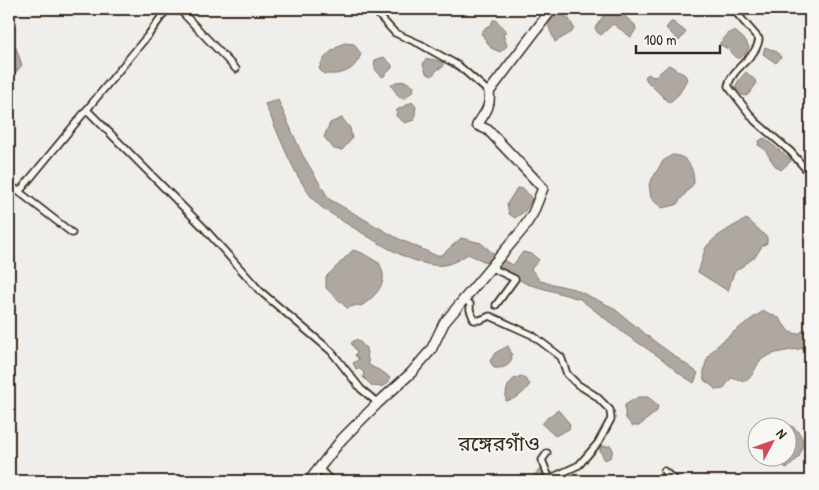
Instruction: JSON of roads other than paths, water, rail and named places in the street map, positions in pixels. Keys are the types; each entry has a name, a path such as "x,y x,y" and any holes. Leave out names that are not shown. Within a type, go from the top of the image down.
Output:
{"street":[{"path":"20,192 149,34 167,9"},
{"path":"179,9 236,69"},
{"path":"309,481 342,439 378,403 411,374 431,350 444,324 523,228 533,213 543,188 488,130 478,125 490,101 489,92 459,66 395,32 373,9"},
{"path":"489,92 552,9"},
{"path":"733,9 759,39 756,48 731,77 728,86 755,120 791,152 810,174"},
{"path":"87,110 203,227 260,291 331,351 361,389 378,403"},
{"path":"9,184 72,233"},
{"path":"490,267 515,280 496,305"},
{"path":"464,298 470,304 474,320 490,316 532,335 561,357 567,374 577,384 596,396 610,410 611,419 598,443 579,465 550,480 542,460 547,454"},
{"path":"319,468 331,481"},
{"path":"664,471 676,481"}],"district":[{"name":"রঙ্গেরগাঁও","path":"499,444"}]}
